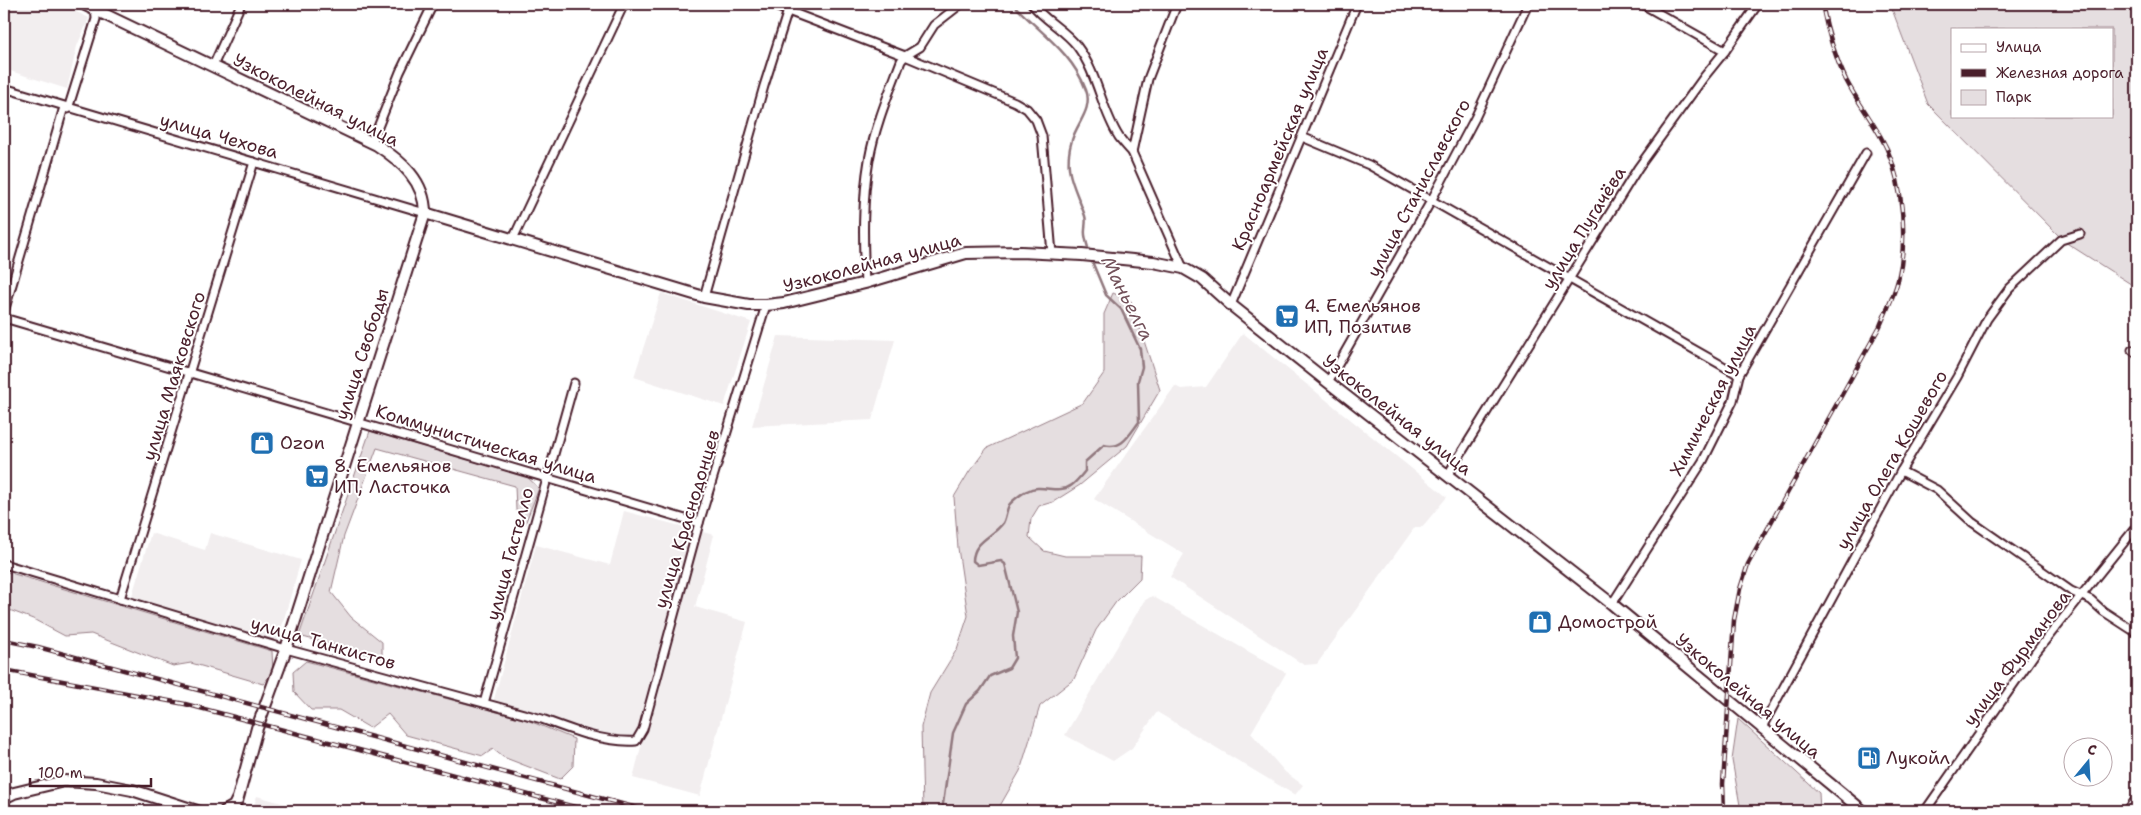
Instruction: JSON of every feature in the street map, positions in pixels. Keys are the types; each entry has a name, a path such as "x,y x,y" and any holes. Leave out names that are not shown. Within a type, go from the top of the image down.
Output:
{"street":[{"name":"Узкоколейная улица","path":"83,4 95,6 372,142 396,157 410,172 421,190 425,202 425,213 733,303 766,305 784,303 865,283 966,253 1106,257 1153,262 1183,268 1202,279 1231,305 1328,382 1612,604 1863,811"},
{"path":"214,66 241,4"},
{"path":"372,142 400,72 433,4"},
{"path":"513,239 624,4"},
{"path":"770,4 789,7 1015,102 1027,109 1036,120 1042,136 1052,254"},
{"path":"865,283 862,227 869,160 880,115 901,61 905,56 920,48 934,25 961,4"},
{"path":"1032,4 1039,13 1076,45 1095,76 1106,110 1119,137 1132,152 1183,268"},
{"path":"1132,152 1148,79 1177,4"},
{"name":"Красноармейская улица","path":"1231,305 1357,4"},
{"name":"улица Станиславского","path":"1328,382 1431,201 1475,118 1528,4"},
{"path":"1642,4 1725,51"},
{"name":"улица Пугачёва","path":"1447,476 1638,168 1758,4"},
{"path":"4,312 66,108 96,19 95,6"},
{"path":"704,296 764,86 789,7"},
{"name":"улица Чехова","path":"4,88 66,108 425,213"},
{"path":"1302,137 1369,165 1739,375"},
{"name":"Химическая улица","path":"1612,604 1703,460 1733,401 1739,375 1866,154"},
{"name":"улица Маяковского","path":"120,599 191,373 254,162"},
{"name":"улица Свободы","path":"226,811 234,806 238,798 258,728 286,648 425,213"},
{"name":"улица Олега Кошевого","path":"1762,729 1900,471 1957,377 1986,319 2009,289 2061,240 2080,234"},
{"name":"улица Краснодонцев","path":"636,741 643,729 699,523 766,305"},
{"name":"Коммунистическая улица","path":"4,318 699,523"},
{"name":"улица Гастелло","path":"484,703 574,383"},
{"path":"1900,471 1938,490 1972,522 2081,597 2091,600 2103,611 2137,633"},
{"name":"улица Фурманова","path":"1925,811 2026,666 2137,526"},
{"name":"улица Танкистов","path":"4,564 286,648 484,703 579,732 625,742 636,741"},
{"path":"4,798 14,793 64,781 96,783 132,790 198,811"},
{"path":"2127,811 2137,798"}],"shaded area":[{"path":"4,4 52,4 57,7 60,4 89,18 77,46 67,89 4,69"},
{"path":"661,293 751,322 724,406 634,377"},
{"path":"1243,333 1447,497 1422,527 1415,527 1317,664 1304,665 1170,577 1184,554 1094,499 1175,386 1181,389 1206,387"},
{"path":"778,336 895,340 872,420 752,426"},
{"path":"624,511 714,535 695,607 747,622 700,796 633,778 642,743 493,703 536,545 610,565"},
{"path":"151,533 205,550 210,533 301,560 277,643 131,599"},
{"path":"1152,596 1286,673 1251,733 1285,772 1303,785 1295,795 1157,712 1132,748 1113,761 1065,735 1144,601"},
{"path":"257,796 310,811 252,811"},
{"path":"153,804 169,811 56,811 63,808"}],"green space":[{"path":"1890,4 2137,4 2137,288 2065,242 1928,104"},
{"path":"1113,293 1131,301 1160,390 1127,446 1080,485 1053,502 1039,506 1031,519 1029,537 1044,551 1065,556 1141,556 1140,578 1116,602 1096,630 1074,679 1040,706 1020,771 997,811 923,811 921,727 930,693 957,649 968,616 958,548 954,497 969,472 987,448 1083,403 1104,373 1104,314"},
{"path":"370,431 527,477 539,488 525,524 516,510 515,486 377,448 344,536 331,592 351,617 382,642 382,658 299,636"},
{"path":"4,571 272,651 273,672 263,684 191,663 173,666 91,634 65,636 33,619 4,608"},
{"path":"306,661 527,720 574,739 573,766 560,779 503,757 493,749 483,756 406,735 388,714 370,728 339,710 311,710 294,692 293,672"},
{"path":"1738,719 1819,793 1820,811 1741,811 1732,760"}],"waterway":[{"name":"Маньелга","path":"1013,4 1064,53 1086,90 1088,97 1086,110 1072,140 1069,151 1069,171 1086,218 1085,235 1090,254"},
{"name":"Маньелга","path":"942,811 953,733 966,704 980,691 990,676 1009,668 1015,658 1013,636 1017,612 1005,564 1001,561 978,565 973,561 976,549 1003,523 1009,505 1017,497 1032,489 1061,489 1072,485 1085,471 1085,462 1104,445 1110,446 1120,443 1139,422 1138,381 1142,367 1140,349 1121,309 1106,295 1091,259"}],"railway":[{"path":"1724,811 1723,784 1734,620 1740,589 1748,564 1880,326 1898,280 1903,248 1902,213 1897,179 1883,140 1842,71 1831,42 1822,4"},
{"path":"4,640 38,647 648,811"},
{"path":"4,670 185,704 590,811"}],"place":[{"name":"4. Емельянов ИП, Позитив","path":"1287,316"},
{"name":"Ozon","path":"262,443"},
{"name":"8. Емельянов ИП, Ласточка","path":"317,476"},
{"name":"Домострой","path":"1540,622"},
{"name":"Лукойл","path":"1869,758"}]}
